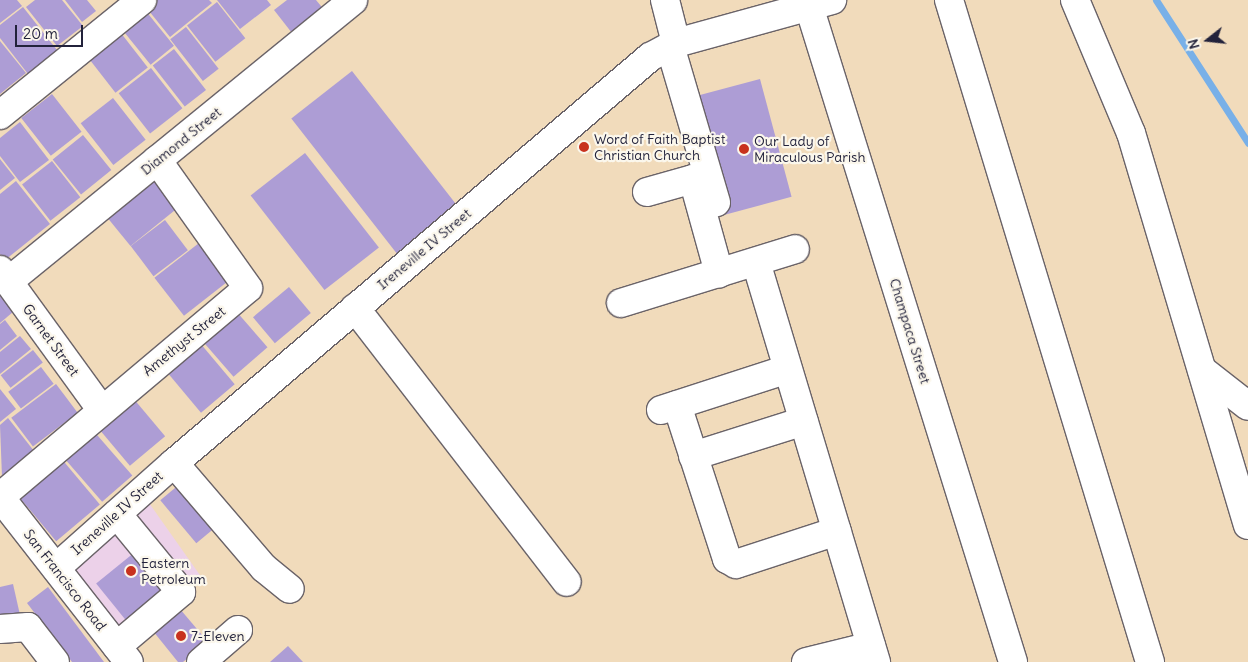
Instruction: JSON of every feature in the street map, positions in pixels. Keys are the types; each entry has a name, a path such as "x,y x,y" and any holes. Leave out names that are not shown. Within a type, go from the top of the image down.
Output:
{"street":[{"path":"0,115 142,0"},
{"name":"Diamond Street","path":"4,276 157,160 353,0"},
{"path":"665,0 673,45 716,202"},
{"path":"949,0 1150,662"},
{"path":"1075,0 1131,133 1248,525"},
{"name":"Ireneville IV Street","path":"56,568 174,462 650,57 673,45 816,2"},
{"name":"Champaca Street","path":"816,2 1013,662"},
{"name":"Amethyst Street","path":"0,497 101,409 248,288 157,160"},
{"path":"647,192 693,179 719,273"},
{"path":"621,304 795,249"},
{"path":"756,262 874,654 806,662"},
{"name":"Garnet Street","path":"4,276 101,409"},
{"path":"355,308 567,582"},
{"path":"788,369 669,408 693,456 724,553 736,564 836,531"},
{"path":"1202,370 1248,406"},
{"path":"693,456 804,422"},
{"path":"174,462 264,568 290,589"},
{"name":"San Francisco Road","path":"0,497 123,654"},
{"path":"117,514 181,592 123,654"},
{"path":"11,627 31,630 55,662"},
{"path":"201,662 238,630"}],"shaded area":[{"name":"Eastern Petroleum","path":"142,493 202,578 122,647 60,565"}],"building":[{"path":"0,0 17,0 22,6 0,23"},
{"path":"35,0 62,0 83,26 57,46 26,7"},
{"path":"65,0 87,0 96,11 82,22"},
{"path":"152,0 209,0 212,3 170,37 145,6"},
{"path":"217,0 267,0 271,5 240,29"},
{"path":"287,0 316,0 330,17 299,42 274,10"},
{"path":"217,2 245,38 215,62 187,25"},
{"path":"23,7 57,50 28,74 0,38 0,25"},
{"path":"145,10 174,46 151,65 122,29"},
{"path":"186,27 219,69 203,81 170,39"},
{"path":"117,28 148,67 115,93 85,53"},
{"path":"0,41 26,73 0,94"},
{"path":"174,49 206,90 185,107 153,66"},
{"path":"151,68 182,108 150,133 119,93"},
{"path":"352,71 457,206 397,253 291,118"},
{"name":"Our Lady of Miraculous Parish","path":"760,79 792,197 725,215 693,97"},
{"path":"52,94 82,132 51,156 21,118"},
{"path":"113,98 146,140 113,165 81,123"},
{"path":"20,122 49,160 20,182 0,156 0,138"},
{"path":"83,135 111,170 81,195 53,160"},
{"path":"305,153 379,248 325,290 251,195"},
{"path":"0,159 15,178 0,190"},
{"path":"52,161 80,197 50,221 22,184"},
{"path":"159,178 181,205 131,246 108,219"},
{"path":"16,181 50,224 5,260 0,254 0,194"},
{"path":"165,220 188,250 154,276 131,246"},
{"path":"208,236 238,274 184,316 154,278"},
{"path":"289,287 311,313 275,343 253,317"},
{"path":"0,296 13,312 0,323"},
{"path":"236,311 267,347 234,377 202,341"},
{"path":"5,320 17,336 0,350 0,324"},
{"path":"20,336 31,349 0,374 0,352"},
{"path":"200,343 235,384 201,413 166,371"},
{"path":"33,350 43,363 11,388 1,375"},
{"path":"41,367 54,384 21,408 8,392"},
{"path":"56,384 78,413 33,446 11,418"},
{"path":"0,389 16,409 0,422"},
{"path":"133,398 165,436 130,466 98,428"},
{"path":"8,418 34,451 2,477 0,425"},
{"path":"91,428 132,476 102,502 61,454"},
{"path":"60,457 100,504 56,541 16,494"},
{"path":"181,483 217,526 196,543 160,500"},
{"path":"135,552 170,595 131,626 96,583"},
{"path":"13,584 20,615 0,620 0,587"},
{"path":"48,587 104,662 72,662 27,603"},
{"name":"7-Eleven","path":"180,609 208,642 183,662 178,662 153,631"},
{"path":"288,646 303,662 270,662"}],"waterway":[{"path":"1156,0 1248,143"}],"place":[{"name":"Word of Faith Baptist Christian Church","path":"584,147"},
{"name":"Our Lady of Miraculous Parish","path":"744,149"},
{"name":"Eastern Petroleum","path":"131,571"},
{"name":"7-Eleven","path":"181,636"}]}
